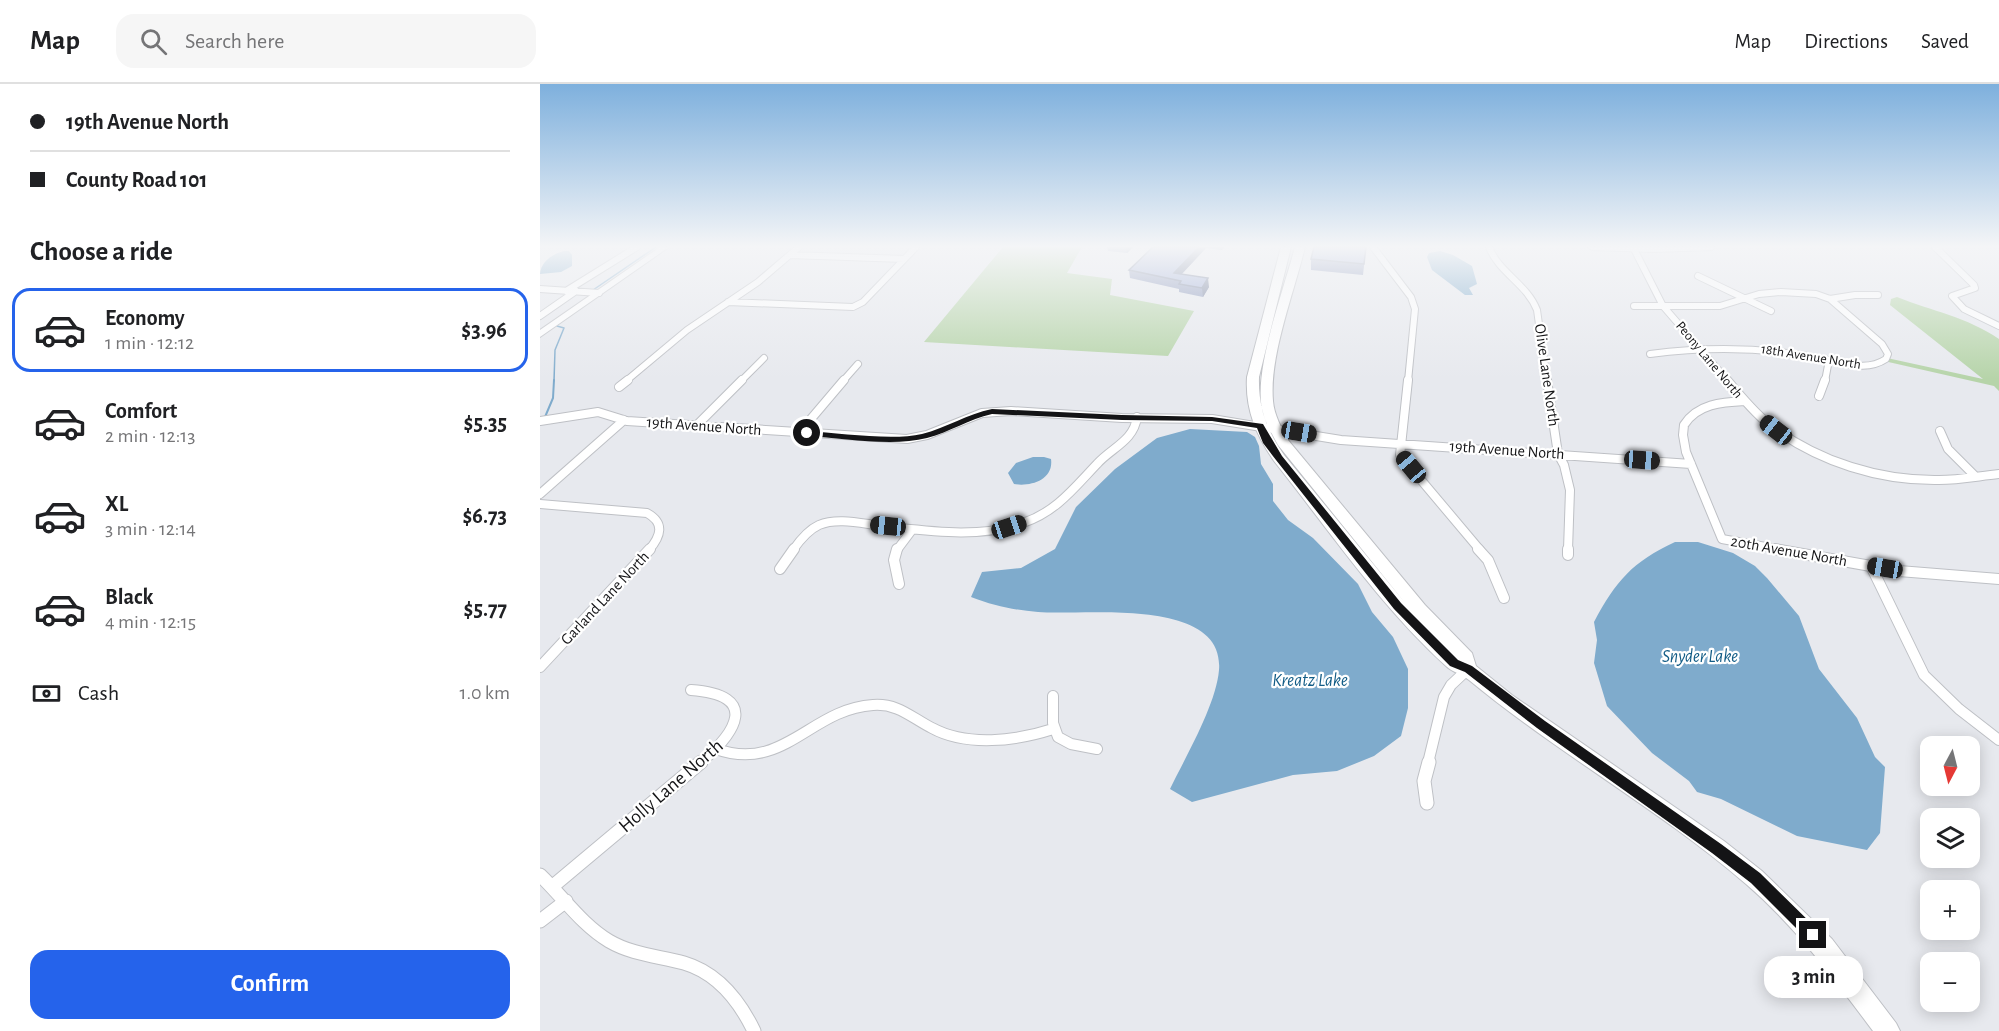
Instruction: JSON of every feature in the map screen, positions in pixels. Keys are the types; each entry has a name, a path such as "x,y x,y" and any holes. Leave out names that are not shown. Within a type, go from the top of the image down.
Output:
{"main road":[{"path":"1275,291 1253,377 1252,395 1268,427 1290,450 1419,609 1466,658 1468,669 1515,706 1699,835 1755,878 1824,947 1888,1031"},
{"path":"1268,427 1268,369 1288,291"}],"street":[{"path":"540,316 576,291"},
{"path":"578,291 599,293"},
{"path":"540,334 602,291"},
{"path":"619,387 687,330 744,291"},
{"path":"728,302 853,307 863,302 874,291"},
{"path":"1407,291 1415,309 1400,455 1488,560 1504,598"},
{"name":"Olive Lane North","path":"1528,291 1535,302 1558,454 1569,473 1569,555"},
{"name":"Peony Lane North","path":"1655,291 1663,306 1745,401"},
{"path":"1730,291 1771,311"},
{"path":"1966,291 1952,296 1964,309 1999,326"},
{"path":"1634,306 1720,306 1759,294 1781,292 1816,294 1830,299 1855,295 1878,295"},
{"name":"18th Avenue North","path":"1650,354 1769,348 1863,366 1884,361 1888,354 1882,344 1830,299"},
{"path":"696,426 764,358"},
{"path":"1818,396 1825,382 1829,360"},
{"path":"799,433 858,364"},
{"path":"1745,401 1762,419 1792,440 1852,466 1907,478 1939,480 1999,474"},
{"name":"Peony Lane North","path":"1722,539 1691,464 1683,429 1692,414 1711,405 1745,401"},
{"name":"19th Avenue North","path":"540,422 586,412 607,413 624,420 907,439 927,435 973,416 992,411 1212,419 1341,440 1400,442 1691,464"},
{"path":"780,570 814,522 948,534 992,531 1040,515 1066,498 1101,459 1132,435 1137,417"},
{"path":"540,494 624,420"},
{"path":"1940,431 1948,449 1976,476"},
{"name":"Garland Lane North","path":"540,504 647,513 659,520 661,525 661,532 651,548 540,667"},
{"path":"899,584 893,567 894,553 912,530"},
{"name":"20th Avenue North","path":"1722,539 1899,571 1999,579"},
{"path":"1871,566 1924,675 1959,709 1999,740"},
{"path":"1427,803 1424,781 1444,697 1451,685 1468,669"},
{"name":"Holly Lane North","path":"553,886 716,749 729,733 735,711 731,702 724,696 691,690"},
{"path":"1053,696 1053,729 1058,739 1066,744 1097,749"},
{"path":"716,749 739,756 774,750 841,712 877,705 894,706 908,712 929,727 954,735 1011,739 1053,729"},
{"path":"540,875 588,925 608,940 631,952 686,964 710,975 730,990 745,1012 754,1031"},
{"path":"540,921 566,901"}],"green space":[{"path":"966,291 1110,291 1110,295 1194,311 1168,356 924,342"},
{"path":"1897,297 1962,320 1999,339 1999,391 1994,386 1884,361 1887,358 1983,379 1890,305 1891,299"}],"water":[{"path":"1460,291 1471,291 1473,295 1465,295"},
{"name":"Kreatz Lake","path":"1190,429 1247,432 1255,437 1259,446 1261,464 1273,484 1273,501 1288,520 1313,538 1358,584 1372,612 1393,637 1408,669 1408,708 1401,736 1374,756 1337,771 1293,775 1192,802 1170,789 1199,730 1217,684 1219,670 1215,646 1200,630 1176,620 1148,615 1029,611 1012,609 971,597 982,572 1021,568 1055,549 1076,507 1115,469 1157,438"},
{"path":"1033,457 1051,459 1049,472 1034,483 1014,484 1008,473 1016,463"},
{"name":"Snyder Lake","path":"1675,542 1698,542 1733,553 1755,566 1799,616 1819,669 1857,718 1875,757 1885,767 1880,833 1867,850 1797,836 1721,799 1697,792 1689,781 1652,753 1607,706 1594,663 1597,640 1594,622 1618,584 1636,565"}],"waterway":[{"path":"554,381 555,350 564,328 557,326"},
{"path":"545,417 553,398 554,380"}],"route":[{"path":"807,433 898,439 917,438 992,411 1122,418 1212,419 1260,426 1268,443 1279,458 1398,606 1454,663 1468,669 1506,700 1717,848 1755,878 1813,935"}]}
